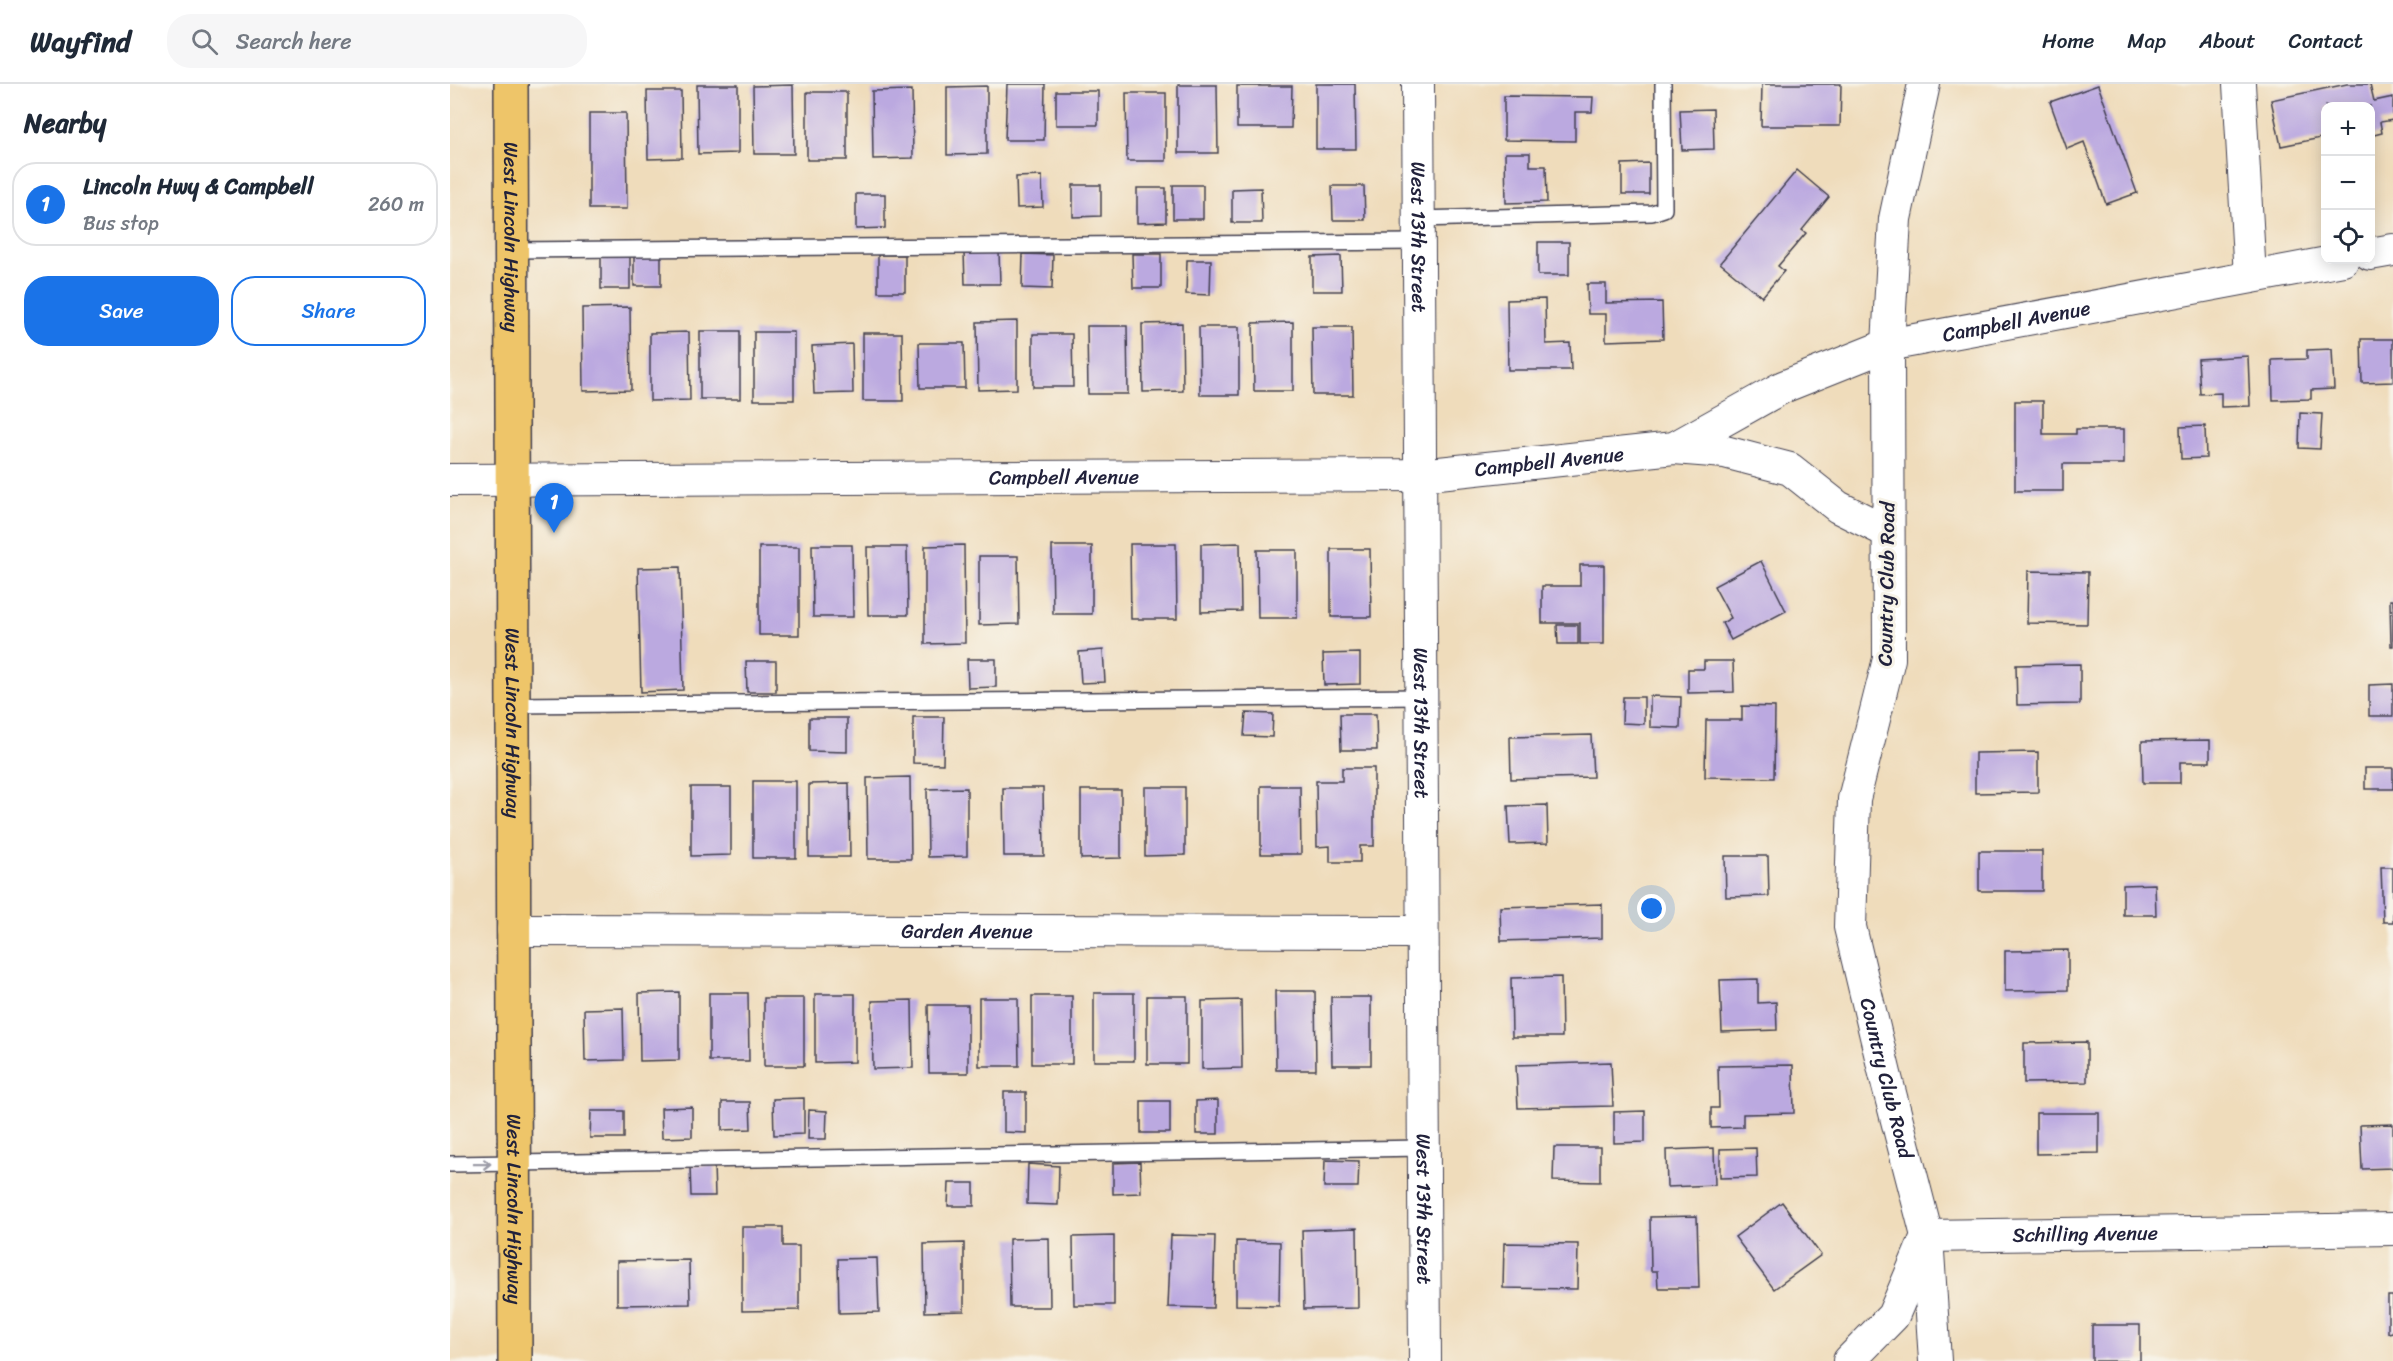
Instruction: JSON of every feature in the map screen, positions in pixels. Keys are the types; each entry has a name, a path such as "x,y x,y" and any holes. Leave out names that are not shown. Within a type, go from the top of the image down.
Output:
{"main road":[{"name":"West Lincoln Highway","path":"511,84 514,1361"}],"street":[{"name":"West 13th Street","path":"1418,84 1425,1361"},
{"name":"Country Club Road","path":"1924,84 1895,219 1888,345 1889,659 1854,800 1850,927 1927,1236 1935,1361"},
{"path":"2240,84 2250,277"},
{"path":"2375,253 2393,250"},
{"name":"Campbell Avenue","path":"1674,448 1784,387 1888,345 2321,264"},
{"name":"Campbell Avenue","path":"450,480 1420,475 1674,448 1725,452 1790,469 1838,507 1888,532"},
{"name":"Garden Avenue","path":"513,930 1422,932"},
{"name":"Schilling Avenue","path":"1927,1236 2393,1229"},
{"path":"1849,1361 1893,1316 1927,1236"}],"lane":[{"path":"512,250 1418,231 1653,213 1664,209 1663,84"},
{"path":"513,705 1421,697"},
{"path":"450,1164 1423,1148"}],"building":[{"path":"1007,84 1045,84 1044,140 1005,140"},
{"path":"1316,84 1355,84 1356,149 1316,149"},
{"path":"1762,84 1841,84 1840,126 1761,126"},
{"path":"2347,84 2370,84 2374,101 2393,97 2393,120 2380,122 2382,133 2375,135 2375,102 2321,102 2321,138 2281,146 2271,100"},
{"path":"697,85 738,85 738,153 698,154"},
{"path":"793,85 794,154 754,154 753,86"},
{"path":"1178,85 1217,85 1218,153 1178,153"},
{"path":"2098,85 2137,193 2106,204 2084,142 2067,149 2050,102"},
{"path":"987,86 987,154 947,155 947,87"},
{"path":"1237,86 1292,86 1291,128 1237,128"},
{"path":"912,90 913,158 873,159 872,91"},
{"path":"647,91 681,91 682,158 648,159"},
{"path":"1056,91 1098,91 1098,125 1056,125"},
{"path":"807,92 847,92 847,160 807,160"},
{"path":"1126,93 1166,93 1166,161 1127,161"},
{"path":"1504,96 1593,97 1592,112 1575,112 1575,141 1504,140"},
{"path":"1713,109 1714,149 1682,150 1680,110"},
{"path":"589,113 626,113 627,209 589,209"},
{"path":"1505,153 1530,153 1530,166 1546,166 1547,202 1506,203"},
{"path":"1649,163 1649,194 1622,194 1622,164"},
{"path":"1797,170 1829,197 1802,230 1806,233 1778,266 1784,271 1762,297 1720,263"},
{"path":"1042,176 1043,207 1017,208 1016,177"},
{"path":"1073,185 1101,185 1101,216 1073,217"},
{"path":"1173,185 1203,185 1203,219 1173,219"},
{"path":"1332,186 1364,186 1365,220 1333,220"},
{"path":"1137,188 1166,188 1166,222 1137,223"},
{"path":"1261,188 1262,223 1232,223 1232,189"},
{"path":"856,194 885,194 885,228 856,229"},
{"path":"1538,242 1569,242 1569,275 1538,275"},
{"path":"999,251 1000,284 965,284 964,252"},
{"path":"1023,254 1053,255 1052,289 1022,288"},
{"path":"1132,254 1161,254 1161,288 1133,288"},
{"path":"601,255 630,255 630,289 601,289"},
{"path":"661,255 661,286 634,286 634,256"},
{"path":"878,255 905,255 905,292 878,292"},
{"path":"1341,256 1342,291 1312,291 1312,257"},
{"path":"1187,260 1211,260 1210,295 1186,294"},
{"path":"1587,284 1606,284 1606,303 1662,302 1663,339 1606,341 1606,314 1588,314"},
{"path":"1545,299 1546,344 1570,343 1571,370 1508,370 1507,300"},
{"path":"630,307 631,390 583,391 582,308"},
{"path":"1017,321 1017,389 978,390 977,322"},
{"path":"1293,322 1293,391 1254,391 1253,323"},
{"path":"1182,323 1183,391 1143,392 1142,324"},
{"path":"1087,326 1127,326 1128,394 1088,394"},
{"path":"1199,327 1239,327 1239,395 1200,395"},
{"path":"1312,327 1352,327 1353,395 1313,395"},
{"path":"700,331 740,331 740,399 700,399"},
{"path":"689,332 690,400 650,401 650,333"},
{"path":"754,332 794,332 794,400 754,400"},
{"path":"863,333 902,333 903,401 863,401"},
{"path":"1033,334 1072,334 1073,387 1033,387"},
{"path":"2361,339 2393,339 2393,382 2362,383"},
{"path":"919,343 964,343 965,388 920,388"},
{"path":"852,344 853,393 814,394 812,346"},
{"path":"2332,349 2334,389 2311,390 2311,399 2273,400 2272,360 2307,359 2307,350"},
{"path":"2248,356 2250,406 2221,407 2221,393 2200,394 2198,359"},
{"path":"2015,401 2043,401 2043,434 2076,434 2076,429 2124,429 2124,464 2063,464 2063,491 2015,491"},
{"path":"2300,413 2322,414 2320,449 2299,448"},
{"path":"2205,426 2206,458 2181,459 2180,427"},
{"path":"1240,543 1241,611 1201,612 1201,544"},
{"path":"1130,544 1176,544 1177,619 1131,619"},
{"path":"812,545 852,545 853,617 813,617"},
{"path":"964,545 965,643 925,644 925,546"},
{"path":"1052,546 1092,546 1092,614 1053,614"},
{"path":"759,547 799,547 799,635 759,635"},
{"path":"867,547 907,547 908,615 868,615"},
{"path":"1331,549 1370,549 1371,617 1331,617"},
{"path":"1257,550 1297,550 1297,618 1258,618"},
{"path":"979,556 1018,556 1019,624 979,625"},
{"path":"1761,561 1786,611 1731,640 1722,623 1731,618 1714,586"},
{"path":"1580,565 1604,565 1604,644 1580,644 1580,623 1542,623 1542,586 1580,586"},
{"path":"680,567 683,690 641,692 638,568"},
{"path":"2028,571 2088,572 2087,624 2027,623"},
{"path":"2390,600 2393,600 2393,646 2391,646"},
{"path":"1557,625 1578,625 1578,644 1558,644"},
{"path":"1103,650 1105,682 1081,683 1079,652"},
{"path":"1360,653 1360,684 1324,685 1323,654"},
{"path":"967,659 996,659 996,687 968,688"},
{"path":"746,661 776,661 776,692 747,692"},
{"path":"1704,661 1733,661 1734,692 1688,693 1688,669 1704,669"},
{"path":"2080,664 2080,704 2017,705 2016,665"},
{"path":"2393,684 2393,716 2369,716 2369,685"},
{"path":"1650,696 1681,697 1680,728 1650,727"},
{"path":"1623,697 1644,697 1644,724 1622,723"},
{"path":"1742,706 1775,707 1774,778 1705,777 1706,720 1742,720"},
{"path":"1246,713 1273,714 1272,737 1244,736"},
{"path":"1340,714 1376,714 1377,750 1341,750"},
{"path":"913,717 944,717 943,764 913,763"},
{"path":"809,718 847,718 847,752 809,751"},
{"path":"1591,735 1593,777 1511,779 1510,737"},
{"path":"2210,740 2210,762 2180,762 2180,783 2143,783 2142,741"},
{"path":"2038,752 2038,792 1975,793 1975,753"},
{"path":"1342,768 1374,768 1374,846 1360,846 1360,862 1330,862 1330,846 1317,847 1316,781 1342,781"},
{"path":"2365,768 2393,768 2393,789 2365,789"},
{"path":"910,777 911,859 868,859 867,778"},
{"path":"753,781 796,781 796,858 753,858"},
{"path":"849,783 850,857 809,857 809,784"},
{"path":"1261,786 1300,786 1301,854 1261,854"},
{"path":"691,787 731,787 731,855 691,856"},
{"path":"1145,787 1185,787 1185,855 1145,856"},
{"path":"967,788 967,856 928,857 927,789"},
{"path":"1003,788 1043,788 1044,856 1004,856"},
{"path":"1081,790 1121,790 1121,858 1081,859"},
{"path":"1547,805 1548,843 1510,844 1508,806"},
{"path":"1979,851 2042,851 2042,891 1979,891"},
{"path":"1725,856 1768,856 1769,896 1726,897"},
{"path":"2381,867 2393,867 2393,922 2383,922"},
{"path":"2155,884 2156,915 2123,915 2123,885"},
{"path":"1602,904 1602,938 1501,941 1500,907"},
{"path":"2068,950 2068,990 2005,991 2005,951"},
{"path":"1561,977 1562,1037 1512,1037 1511,978"},
{"path":"1758,979 1758,1003 1776,1002 1777,1030 1722,1032 1720,980"},
{"path":"1275,991 1315,991 1316,1070 1276,1070"},
{"path":"679,992 679,1060 640,1061 639,993"},
{"path":"709,993 748,993 749,1061 709,1061"},
{"path":"1094,993 1134,993 1134,1061 1094,1061"},
{"path":"815,994 855,994 855,1062 815,1063"},
{"path":"1032,996 1072,996 1072,1064 1032,1064"},
{"path":"1147,996 1187,996 1187,1064 1147,1064"},
{"path":"1331,997 1371,997 1371,1065 1332,1065"},
{"path":"764,998 804,998 804,1066 764,1066"},
{"path":"979,998 1018,998 1019,1066 979,1066"},
{"path":"912,1000 913,1068 873,1069 872,1001"},
{"path":"1241,1000 1242,1068 1202,1069 1202,1001"},
{"path":"928,1005 968,1005 968,1073 929,1073"},
{"path":"623,1008 624,1060 585,1061 584,1009"},
{"path":"2087,1042 2087,1082 2024,1083 2024,1043"},
{"path":"1611,1062 1613,1106 1518,1108 1516,1065"},
{"path":"1793,1065 1794,1113 1743,1114 1743,1127 1711,1128 1711,1108 1719,1108 1718,1066"},
{"path":"1004,1092 1026,1092 1026,1133 1004,1132"},
{"path":"804,1098 804,1134 774,1135 773,1099"},
{"path":"1218,1100 1218,1134 1196,1134 1196,1101"},
{"path":"1141,1101 1170,1101 1170,1133 1141,1133"},
{"path":"722,1102 750,1102 751,1129 722,1130"},
{"path":"692,1107 692,1137 662,1138 661,1108"},
{"path":"809,1110 827,1111 826,1139 808,1139"},
{"path":"591,1111 624,1111 624,1138 590,1138"},
{"path":"1645,1111 1645,1142 1614,1143 1614,1112"},
{"path":"2036,1113 2099,1113 2099,1153 2036,1154"},
{"path":"2393,1124 2393,1168 2362,1169 2360,1125"},
{"path":"1554,1147 1600,1147 1600,1182 1553,1181"},
{"path":"1714,1148 1715,1185 1667,1187 1666,1150"},
{"path":"1756,1148 1757,1177 1720,1178 1720,1149"},
{"path":"1325,1160 1359,1161 1358,1187 1324,1187"},
{"path":"1140,1162 1141,1193 1113,1194 1113,1163"},
{"path":"1028,1164 1059,1166 1058,1205 1027,1204"},
{"path":"714,1165 715,1196 691,1196 690,1166"},
{"path":"949,1183 974,1183 974,1206 948,1206"},
{"path":"1782,1202 1821,1255 1774,1289 1735,1237"},
{"path":"1697,1216 1699,1288 1658,1288 1657,1271 1651,1271 1650,1217"},
{"path":"742,1227 783,1227 783,1246 799,1246 799,1310 742,1311"},
{"path":"1357,1228 1358,1308 1304,1309 1302,1230"},
{"path":"1171,1235 1215,1236 1213,1308 1168,1307"},
{"path":"1114,1236 1114,1305 1074,1305 1073,1237"},
{"path":"1049,1238 1050,1307 1010,1307 1009,1239"},
{"path":"1236,1241 1280,1242 1279,1306 1236,1305"},
{"path":"964,1243 964,1311 925,1312 924,1244"},
{"path":"1504,1243 1578,1244 1577,1289 1503,1288"},
{"path":"877,1258 879,1312 839,1313 838,1259"},
{"path":"689,1260 690,1304 617,1305 617,1261"},
{"path":"2388,1296 2393,1296 2393,1332 2388,1333"},
{"path":"2092,1325 2140,1325 2140,1361 2092,1361"}],"place":[{"name":"Lincoln Hwy & Campbell","path":"554,533"}]}
